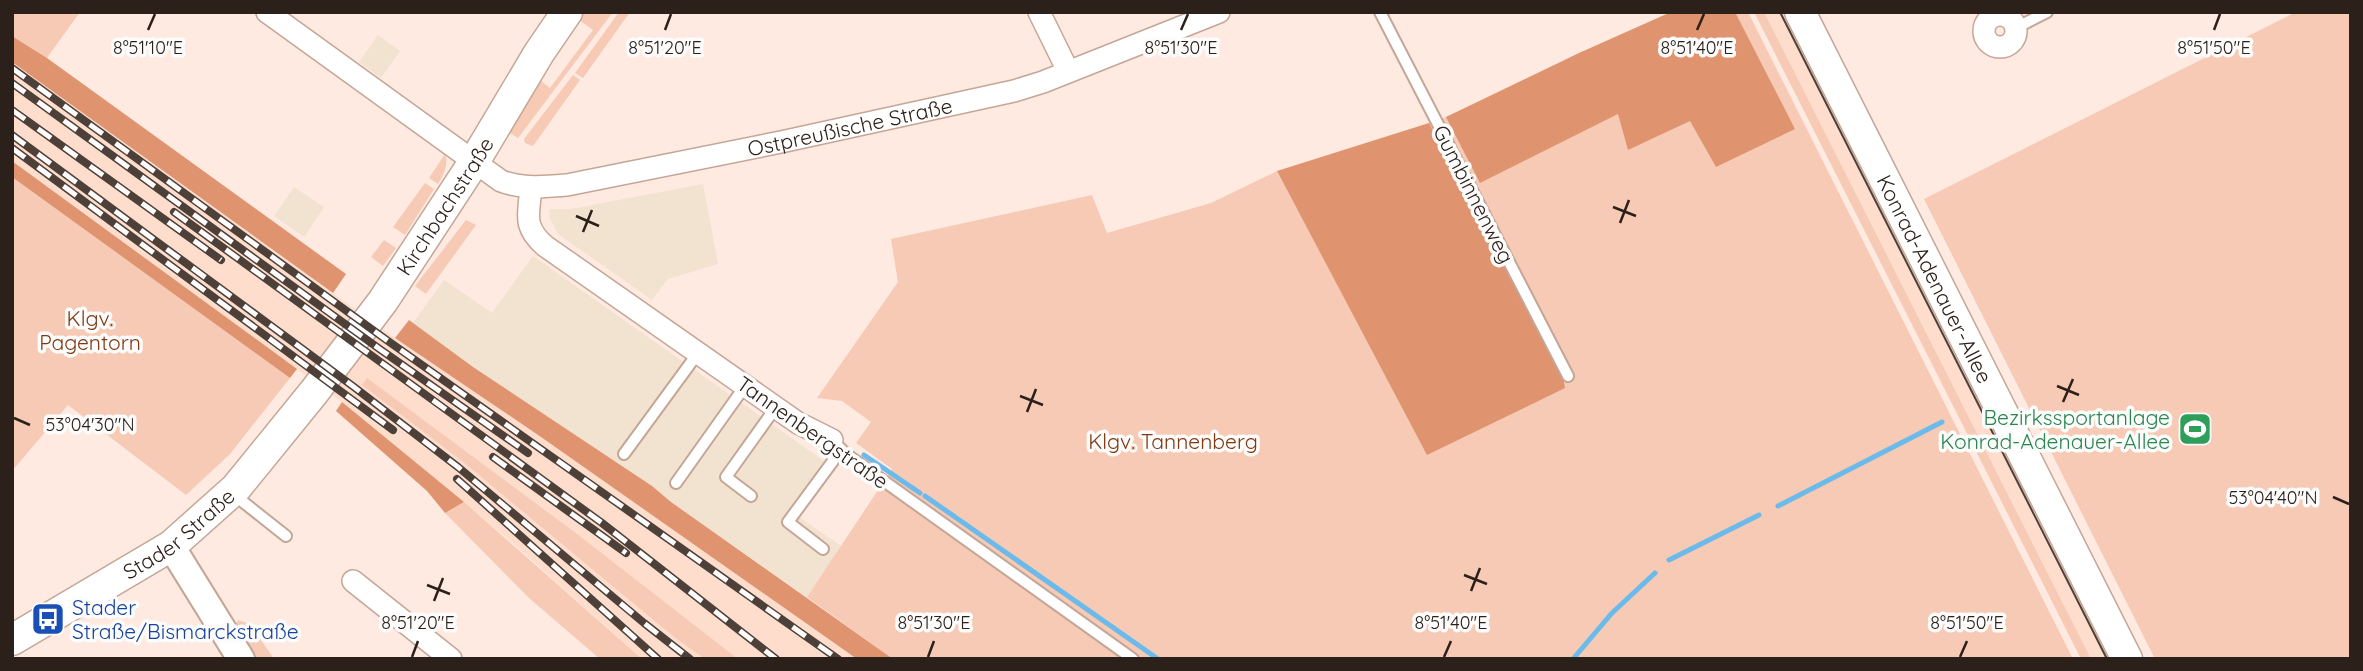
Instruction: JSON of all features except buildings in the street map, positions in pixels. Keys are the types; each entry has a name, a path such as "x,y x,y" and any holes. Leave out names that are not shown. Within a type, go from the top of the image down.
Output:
{"main road":[{"name":"Kirchbachstraße","path":"314,392 383,301 474,162 539,53 567,12"},
{"name":"Konrad-Adenauer-Allee","path":"1800,12 2127,659"},
{"name":"Stader Straße","path":"12,640 171,546 231,493 314,392"}],"street":[{"path":"1039,12 1068,71"},
{"name":"Ostpreußische Straße","path":"282,16 500,181 531,187 567,185 1014,91 1219,12"},
{"path":"1990,15 2006,16 2016,28"},
{"name":"Tannenbergstraße","path":"531,187 528,221 533,236 776,407 832,440"},
{"path":"171,546 242,659"},
{"path":"353,581 451,659"}],"lane":[{"name":"Gumbinnenweg","path":"1380,12 1568,376"},
{"path":"2016,28 2047,12"},
{"path":"624,454 698,353"},
{"path":"676,483 746,386"},
{"path":"751,495 726,477 776,407"},
{"path":"823,550 788,522 832,461 832,440"},
{"name":"Tannenbergstraße","path":"832,440 846,454 1133,659"},
{"path":"231,493 286,536"}],"shaded area":[{"path":"1671,12 1735,12 1795,129 1716,167 1690,121 1628,150 1618,114 1480,183 1446,117"},
{"path":"1764,12 1784,12 2111,659 2091,659"},
{"path":"378,35 400,51 381,78 359,62"},
{"path":"12,36 47,58 346,274 333,293 12,62"},
{"path":"12,62 395,338 857,659 642,659 507,538 342,402 12,161"},
{"path":"1429,123 1563,377 1565,388 1427,455 1277,171"},
{"path":"12,161 297,369 290,378 12,177"},
{"path":"703,184 718,264 668,279 652,300 558,234 549,216 550,209 571,209"},
{"path":"294,187 324,207 304,237 274,216"},
{"path":"533,256 824,461 789,510 841,546 807,597 652,486 473,367 413,323 444,280 492,313"},
{"path":"409,320 473,367 652,486 893,659 857,659 395,338"},
{"path":"342,402 464,502 445,513 427,491 336,411"}],"green space":[{"path":"12,12 80,12 47,58 12,36"},
{"path":"578,12 613,12 518,138 505,130 536,77 550,88 593,30 575,17"},
{"path":"619,12 630,12 583,78 575,73"},
{"name":"Klgv. Tannenberg","path":"1673,12 1748,12 2073,659 893,659 807,597 892,469 856,443 871,422 842,401 817,398 898,282 891,239 1092,195 1107,233 1211,203 1277,171 1427,454 1563,376 1429,123"},
{"path":"1754,12 1764,12 2091,659 2081,659"},
{"name":"Bezirkssportanlage Konrad-Adenauer-Allee","path":"2296,12 2351,12 2351,659 2155,659 1924,199"},
{"path":"573,75 580,80 533,146 525,143 524,139"},
{"path":"445,154 446,166 438,184 429,178"},
{"name":"Klgv. Pagentorn","path":"12,177 290,378 230,454 186,495 68,405 12,471"},
{"path":"425,183 434,189 405,235 393,227"},
{"path":"466,220 476,225 426,294 415,286"},
{"path":"384,240 396,248 383,266 371,257"},
{"path":"367,378 577,534 738,659 705,659 674,637 462,461 362,385"},
{"path":"464,502 642,659 600,659 529,598 445,513"},
{"path":"238,620 250,624 274,659 255,659 235,627"}],"waterway":[{"path":"1778,506 1942,422"},
{"path":"864,455 920,493"},
{"path":"925,496 1158,659"},
{"path":"1669,560 1759,515"},
{"path":"1573,659 1612,613 1655,573"}],"tram line":[{"path":"1780,12 2107,659"}],"railway":[{"path":"12,68 388,341 838,659"},
{"path":"12,83 528,453"},
{"path":"12,110 221,260"},
{"path":"12,135 458,467 690,659"},
{"path":"12,148 393,430"},
{"path":"174,212 602,523 776,659"},
{"path":"493,457 626,553"},
{"path":"457,479 658,659"}],"place":[{"name":"Bezirkssportanlage Konrad-Adenauer-Allee","path":"2195,429"},
{"name":"Stader Straße/Bismarckstraße","path":"48,619"}]}
